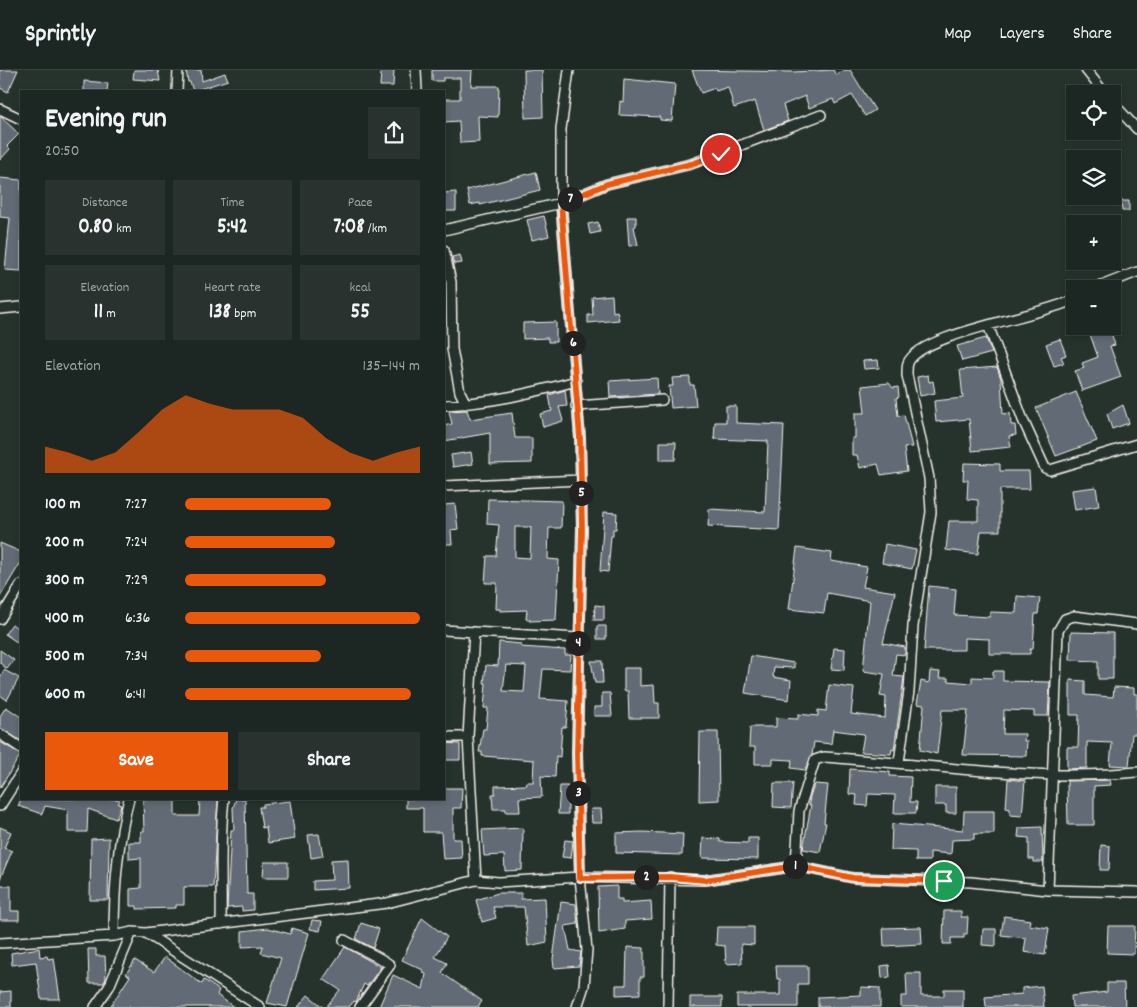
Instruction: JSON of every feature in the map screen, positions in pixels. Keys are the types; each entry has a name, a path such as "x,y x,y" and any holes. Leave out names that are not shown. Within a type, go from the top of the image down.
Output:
{"street":[{"path":"177,90 178,70"},
{"path":"416,70 417,90"},
{"path":"569,70 561,129 561,203 576,381 581,480 577,753 580,878 587,950 584,986 578,1007"},
{"path":"1086,70 1098,85"},
{"path":"0,109 20,119"},
{"path":"1121,112 1137,129"},
{"path":"445,230 561,203 614,182 691,164 821,115"},
{"path":"445,255 452,290 452,349 460,392 466,404"},
{"path":"1116,280 1137,272"},
{"path":"899,762 909,691 913,626 931,512 928,478 907,375 908,363 914,356 936,343 963,331 1025,317 1066,302"},
{"path":"0,309 20,307"},
{"path":"988,325 1020,412 1045,468 1050,470 1137,444"},
{"path":"445,405 466,404 528,394 576,381"},
{"path":"576,406 662,400"},
{"path":"445,486 581,480"},
{"path":"0,619 20,587"},
{"path":"1048,890 1058,631 1065,618 1074,616 1137,624"},
{"path":"445,630 578,638"},
{"path":"474,632 468,737 476,880"},
{"path":"0,734 20,747"},
{"path":"445,737 468,737"},
{"path":"796,866 799,811 814,760 824,758 899,762 1053,775 1102,775 1137,772"},
{"path":"0,806 20,776"},
{"path":"114,936 114,908 122,825 129,800"},
{"path":"221,924 222,876 220,830 224,800"},
{"path":"0,943 114,936 132,932 146,933 387,903 476,880 499,882 580,878 670,877 705,880 796,866 853,878 971,882 1048,890 1137,892"},
{"path":"668,1007 670,877"},
{"path":"95,1007 109,987 132,932"},
{"path":"146,933 260,1007"},
{"path":"344,940 376,958 384,960 390,965 360,1007"}],"building":[{"path":"0,70 18,70 8,92 0,88"},
{"path":"134,70 158,70 160,81 133,79"},
{"path":"186,70 201,70 202,81 225,73 228,80 196,90 193,90 190,82 188,82"},
{"path":"381,70 394,70 393,86 380,86"},
{"path":"432,70 472,70 471,86 499,86 498,117 478,116 479,142 460,143 459,121 445,122 445,99 460,99 460,78 443,78 443,81 432,81"},
{"path":"524,70 542,70 543,117 525,118"},
{"path":"692,70 793,72 833,70 836,75 845,70 850,70 875,110 865,116 852,95 835,104 833,99 809,108 805,96 783,105 788,121 764,130 755,101 734,108 728,87 716,91 715,88 701,93"},
{"path":"624,79 675,84 672,121 660,120 660,117 619,115 620,101 623,102"},
{"path":"84,81 108,83 107,90 84,90"},
{"path":"0,116 19,134 7,146 10,149 0,160"},
{"path":"536,172 540,190 480,205 480,203 470,205 467,190"},
{"path":"0,178 20,180 20,271 5,270 10,218 0,217"},
{"path":"456,192 456,211 445,211 445,193"},
{"path":"1121,201 1129,201 1129,211 1122,211"},
{"path":"544,216 549,236 532,240 527,220"},
{"path":"627,217 636,217 636,226 634,227 638,245 629,246"},
{"path":"598,222 600,232 590,234 588,224"},
{"path":"460,255 462,263 454,264 452,257"},
{"path":"612,295 613,312 617,311 619,320 588,323 588,315 593,315 592,297"},
{"path":"556,322 556,342 548,342 548,338 523,339 523,323"},
{"path":"1090,335 1112,335 1115,345 1110,346 1121,377 1082,391 1075,371 1084,368 1082,363 1098,357"},
{"path":"986,338 992,353 962,361 957,346"},
{"path":"1060,339 1066,355 1061,357 1064,363 1054,366 1046,344"},
{"path":"878,360 879,368 864,369 863,361"},
{"path":"997,367 1001,379 1003,414 1010,413 1011,425 1015,425 1016,435 1009,436 1011,447 972,451 969,419 936,422 934,401 963,398 960,370"},
{"path":"928,375 929,382 933,381 935,393 920,396 917,377"},
{"path":"690,377 690,385 694,385 696,406 671,408 669,386 673,386 672,378"},
{"path":"657,378 658,394 610,397 609,381"},
{"path":"889,383 893,388 898,387 899,397 896,398 898,416 904,415 912,447 904,448 907,471 881,475 878,464 860,468 857,455 852,455 852,438 855,438 855,413 865,413 862,386"},
{"path":"565,390 567,406 559,407 563,421 543,427 540,414 552,411 549,395"},
{"path":"1076,392 1097,441 1056,456 1036,408"},
{"path":"1123,405 1129,423 1112,429 1107,414"},
{"path":"726,406 736,406 736,423 784,425 779,530 708,526 709,509 765,512 768,441 714,439 715,422 726,422"},
{"path":"467,410 470,419 512,413 515,438 532,438 532,463 490,464 490,433 445,441 445,426 452,424 449,411"},
{"path":"660,442 676,442 675,460 660,460"},
{"path":"471,452 473,464 453,467 451,455"},
{"path":"964,463 1000,464 1000,471 1029,471 1030,489 1000,489 1000,531 981,531 978,554 946,550 949,521 978,521 978,500 967,499 968,480 963,480"},
{"path":"1096,487 1099,506 1075,510 1072,490"},
{"path":"488,499 562,501 561,528 549,528 548,559 559,560 556,620 529,621 530,619 526,619 527,610 500,611 500,609 496,609 497,583 485,583 487,556 496,556 499,525 487,524","holes":["515,527 531,527 530,558 515,557"]},
{"path":"455,504 458,529 451,530 452,544 445,544 445,505"},
{"path":"604,512 617,513 616,529 613,529 613,536 611,536 608,572 600,571"},
{"path":"0,543 20,552 20,564 0,597"},
{"path":"885,544 916,550 912,569 882,563"},
{"path":"797,548 832,553 831,561 867,567 863,587 895,592 883,643 905,647 905,655 896,654 893,676 904,677 894,750 892,749 891,754 861,752 864,734 833,730 831,744 814,742 812,755 805,770 791,768 792,760 773,759 773,764 755,764 755,747 749,747 750,727 776,727 776,718 798,719 798,714 818,716 818,710 826,711 829,685 854,688 851,714 885,718 886,697 880,696 884,674 863,671 870,601 827,593 824,613 789,609"},
{"path":"929,586 956,589 954,615 990,617 990,612 1016,613 1017,596 1040,598 1038,614 1035,614 1033,649 1030,649 1030,654 989,654 989,639 964,638 964,650 924,650"},
{"path":"595,605 604,606 604,620 594,620"},
{"path":"12,624 20,630 20,644 5,634"},
{"path":"597,626 606,626 606,639 597,639"},
{"path":"1071,632 1113,633 1113,679 1098,679 1098,661 1070,660"},
{"path":"499,642 521,644 521,647 565,650 565,655 571,655 570,670 543,669 540,699 568,701 566,727 562,727 560,757 556,756 555,777 541,776 542,797 519,798 520,812 506,812 506,809 493,809 492,794 495,794 495,786 527,785 526,782 533,782 534,760 482,756 482,752 479,752 483,729 486,729 488,708 484,708 486,665 498,666","holes":["506,665 526,666 524,692 503,691"]},
{"path":"834,648 845,649 844,670 831,669"},
{"path":"0,650 14,660 7,669 0,663"},
{"path":"751,656 794,663 794,668 774,667 773,677 791,680 789,700 745,693"},
{"path":"591,661 602,661 603,683 595,683"},
{"path":"624,668 640,668 640,686 654,685 655,703 659,703 659,718 629,718 628,691 624,691"},
{"path":"4,670 19,678 7,700 0,695 0,678"},
{"path":"930,671 940,672 939,678 948,678 948,681 972,683 972,677 993,678 993,671 1003,671 1003,681 1050,682 1048,716 1034,716 1034,711 1004,710 1003,734 1025,734 1024,741 1027,741 1026,756 963,755 968,710 942,710 937,754 920,750 924,705 917,704 921,681 929,683"},
{"path":"1070,680 1085,681 1085,695 1113,697 1114,687 1134,688 1134,694 1137,694 1137,734 1132,734 1129,766 1110,765 1112,743 1087,742 1087,768 1067,769 1067,747 1078,747 1079,715 1070,715"},
{"path":"602,693 610,693 612,716 594,716 594,707 602,707"},
{"path":"6,707 20,716 20,740 0,728 0,716"},
{"path":"700,732 718,732 719,800 699,801"},
{"path":"0,742 20,753 20,756 0,788"},
{"path":"445,743 460,744 460,760 445,760"},
{"path":"850,769 890,772 890,776 911,777 910,802 917,802 916,813 894,813 895,795 868,794 867,806 856,805 857,795 849,794"},
{"path":"1008,779 1025,781 1022,816 1010,815 1010,809 1006,808"},
{"path":"1110,780 1111,785 1094,786 1094,825 1068,825 1067,781"},
{"path":"774,783 793,783 791,808 773,807"},
{"path":"815,784 828,785 824,823 826,823 820,852 803,849 811,805 809,805 810,796"},
{"path":"560,786 568,786 568,814 558,814"},
{"path":"935,787 956,787 956,813 946,813 946,805 935,805"},
{"path":"445,788 462,788 461,808 453,808 453,839 461,839 462,858 443,859 441,832 423,832 423,808 406,808 406,800 445,800"},
{"path":"21,800 120,800 118,804 121,805 116,819 88,809 87,832 68,832 68,810 45,806 42,814 18,806"},
{"path":"143,800 175,800 175,816 199,816 200,800 218,800 213,887 184,887 184,905 176,905 176,908 137,909 137,906 130,906 130,889 141,888 141,858 129,859 129,842 141,842 141,831 144,831"},
{"path":"236,800 245,800 247,894 253,894 253,910 242,911 242,907 227,908 231,830 234,830 233,808"},
{"path":"290,801 295,839 268,843 266,827 262,828 259,807 263,807 263,804"},
{"path":"591,809 601,809 602,823 592,823"},
{"path":"964,811 994,811 994,834 974,834 974,839 952,840 951,854 930,852 930,861 916,861 916,851 891,850 892,824 963,830"},
{"path":"0,827 11,832 4,848 12,851 0,879"},
{"path":"1042,827 1043,862 1034,862 1034,859 1029,859 1029,838 1018,837 1019,828"},
{"path":"523,828 522,870 505,871 504,855 484,856 482,830"},
{"path":"616,833 683,834 682,855 616,853"},
{"path":"319,834 323,856 311,858 308,835"},
{"path":"109,838 108,900 90,900 91,839"},
{"path":"703,838 720,839 720,842 748,843 748,838 758,838 758,859 702,858"},
{"path":"565,840 573,841 571,858 562,857"},
{"path":"1101,845 1110,846 1109,870 1100,870"},
{"path":"348,859 349,888 313,890 313,881 332,880 331,860"},
{"path":"264,862 288,862 288,877 263,877"},
{"path":"0,886 11,886 11,911 19,911 19,920 0,920"},
{"path":"617,886 617,899 622,899 622,903 651,901 652,919 625,921 625,929 599,933 598,887"},
{"path":"498,893 521,893 521,899 545,898 547,942 528,946 524,907 493,907 496,918 482,922 476,900"},
{"path":"561,902 576,904 578,924 565,926 570,950 581,952 579,966 554,968 553,959"},
{"path":"944,911 961,911 961,917 968,917 967,934 964,934 964,938 951,938 951,944 943,944"},
{"path":"1004,916 1030,920 1029,925 1049,928 1045,955 1024,952 1026,938 1001,935"},
{"path":"422,918 447,937 435,957 447,963 442,973 482,1001 478,1007 379,1007 393,975 423,989 426,974 423,970 402,960"},
{"path":"312,920 322,921 320,931 310,929"},
{"path":"361,923 379,929 373,948 356,939"},
{"path":"1108,926 1135,926 1134,954 1107,953"},
{"path":"717,927 754,927 754,945 741,944 742,963 726,964 725,946 716,945"},
{"path":"921,927 922,944 884,946 883,928"},
{"path":"268,928 290,934 292,928 309,933 287,1007 267,1003 281,958 261,953 263,946 242,947 242,931"},
{"path":"983,929 996,929 996,946 982,945"},
{"path":"345,947 381,967 367,986 364,984 356,1002 354,1001 349,1007 326,1007 340,990 323,979"},
{"path":"627,947 644,948 644,977 640,977 640,994 616,995 616,985 626,985"},
{"path":"39,948 40,957 54,958 60,999 41,999 36,962 12,965 11,953"},
{"path":"88,949 96,949 96,956 105,956 106,978 104,983 89,983"},
{"path":"165,957 202,984 204,980 219,990 217,995 234,1007 110,1007 130,976 126,974 135,960 154,972"},
{"path":"889,965 890,977 882,978 881,966"},
{"path":"776,966 808,966 808,984 798,984 798,1007 737,1007 737,995 780,995 780,979 777,979"},
{"path":"906,973 921,973 921,996 944,996 944,989 963,989 963,1007 901,1007 901,996 907,996"},
{"path":"1107,983 1124,983 1125,1007 1072,1007 1071,996 1107,992"},
{"path":"1042,986 1044,1007 986,1007 985,997 1022,994 1022,988"},
{"path":"861,987 880,988 880,1007 818,1007 818,997 861,995"},
{"path":"11,991 11,1007 0,1007 0,992"},
{"path":"308,995 323,1007 298,1007"},
{"path":"690,997 722,997 722,1007 690,1007"}],"route":[{"path":"721,154 691,164 607,184 561,203 580,438 582,529 577,674 577,753 580,878 670,877 705,880 796,866 853,878 944,881"}]}
